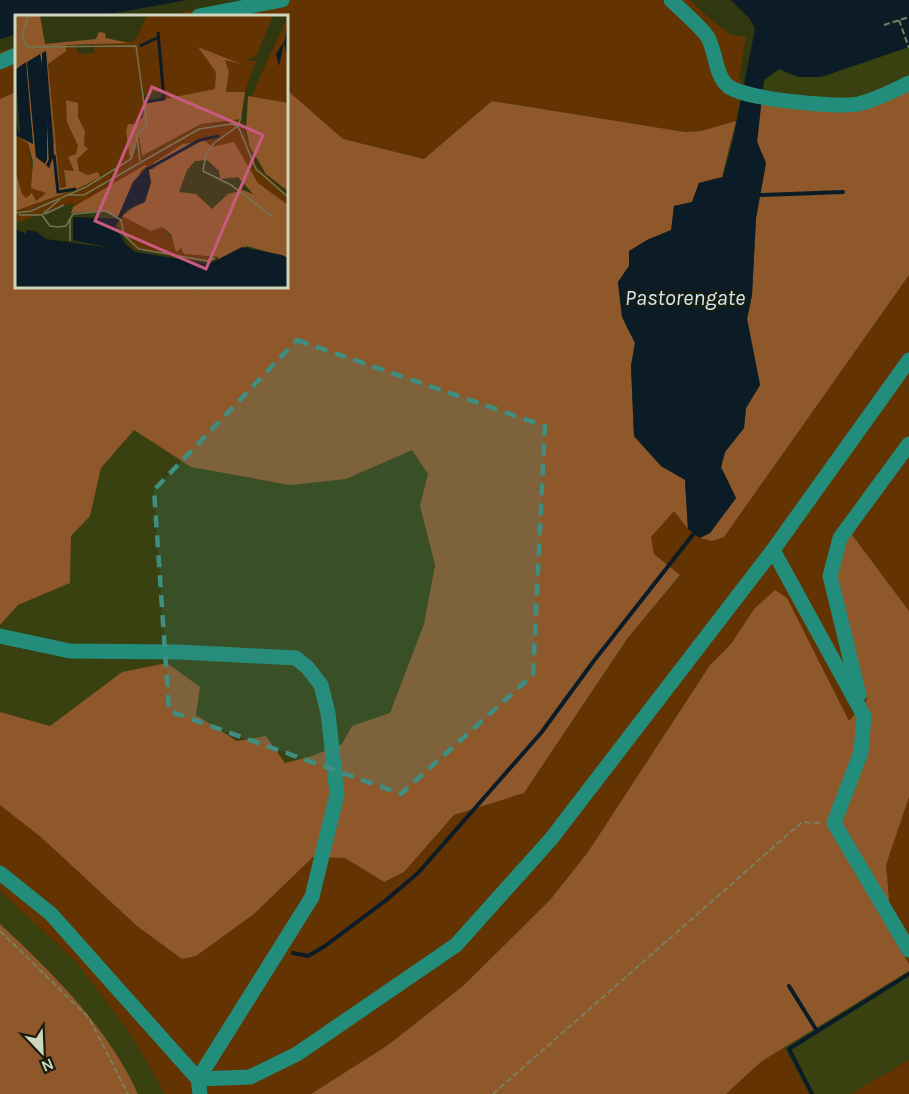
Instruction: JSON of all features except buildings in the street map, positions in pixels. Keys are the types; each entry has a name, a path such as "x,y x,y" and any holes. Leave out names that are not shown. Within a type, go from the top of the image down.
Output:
{"lane":[{"path":"204,15 282,0"},
{"path":"671,0 706,35 712,46 718,68 728,87 740,92 804,103 850,105 878,98 909,83"},
{"path":"0,62 15,55"},
{"path":"199,1087 250,1077 297,1054 456,945 551,839 773,550 909,360"},
{"path":"909,444 840,538 830,576 864,716 861,752 834,824 909,950"},
{"path":"773,550 864,716"},
{"path":"0,636 70,651 179,652 296,658 308,668 321,685 328,713 338,794 312,897 199,1087"},
{"path":"0,873 51,914 199,1087"}],"path":[{"path":"884,25 909,16"},
{"path":"899,20 909,48"},
{"path":"494,1094 802,822 834,824"},
{"path":"0,931 89,1018 128,1094"}],"highlighted area":[{"path":"297,340 545,426 533,675 401,794 169,711 154,490"}],"shaded area":[{"path":"248,0 690,0 731,35 746,37 739,78 743,84 736,121 701,131 685,132 492,101 424,159 343,139 288,91 288,15 169,15"},
{"path":"15,47 15,92 0,99 0,51"},
{"path":"909,47 909,87 890,97 761,102 764,80 779,69 798,77 821,77"},
{"path":"909,87 909,275 724,537 712,541 700,538 710,533 736,498 721,468 725,452 744,428 746,408 760,385 747,319 752,295 756,218 766,163 757,142 761,102 802,109"},
{"path":"288,91 343,139 424,159 492,101 685,132 701,131 736,121 722,177 699,183 692,202 674,206 672,230 647,240 618,282 622,317 635,343 631,366 634,436 661,466 685,479 688,529 674,511 651,537 654,554 680,575 627,639 524,793 454,815 404,872 384,882 345,858 313,857 254,914 196,956 182,959 137,926 42,838 0,805 0,712 50,726 122,672 167,663 200,687 196,715 237,741 266,736 285,763 312,756 342,744 352,726 390,713 424,624 435,565 420,506 428,474 412,450 346,479 290,485 191,467 134,430 101,468 90,516 71,536 70,583 18,605 0,625 0,99 15,92 15,288 288,288"},
{"path":"909,275 909,611 850,532 852,642 867,700 848,722 787,598 754,609 731,644 710,665 588,852 550,900 463,986 388,1045 311,1094 165,1094 132,1036 77,963 0,891 0,805 42,837 137,926 182,958 254,914 313,857 345,858 383,882 404,872 454,815 524,793 627,639 680,576 654,554 651,537 674,510 688,529 724,537"},
{"path":"134,430 191,467 346,479 412,449 428,474 420,506 435,565 424,624 390,713 352,726 342,744 312,756 285,763 266,736 237,741 122,672 50,726 0,712 0,625 18,605 70,583 71,536 90,515 101,468"},
{"path":"850,532 909,611 909,797 886,865 892,932 909,964 909,971 762,1061 726,1094 311,1094 388,1045 463,986 550,900 588,852 710,665 731,644 754,609 775,590 787,598 849,721 867,700 834,575"},
{"path":"909,797 909,964 892,932 886,865"},
{"path":"0,891 77,963 132,1036 165,1094 138,1094 100,1031 53,975 0,924"},
{"path":"0,924 78,1003 111,1046 138,1094 0,1094"},
{"path":"909,971 909,1060 850,1094 809,1094 784,1047"},
{"path":"784,1047 809,1094 726,1094 762,1061"},
{"path":"909,1060 909,1094 850,1094"}],"water":[{"path":"0,0 188,0 104,15 15,15 15,34 0,39"},
{"name":"Pastorengate","path":"731,0 909,0 909,47 821,77 798,77 779,69 764,80 757,142 766,163 756,218 752,295 747,319 760,385 746,408 744,428 725,452 721,467 736,498 710,533 700,538 688,529 685,480 661,466 634,436 631,366 635,343 622,317 618,282 629,266 629,251 671,230 674,206 692,202 699,183 723,177 733,140 755,29 750,19"}],"waterway":[{"path":"761,195 843,192"},
{"path":"293,953 308,956 325,946 418,873 541,733 593,662 695,532"},
{"path":"812,1094 789,1049 909,974"},
{"path":"789,986 817,1031"}]}
